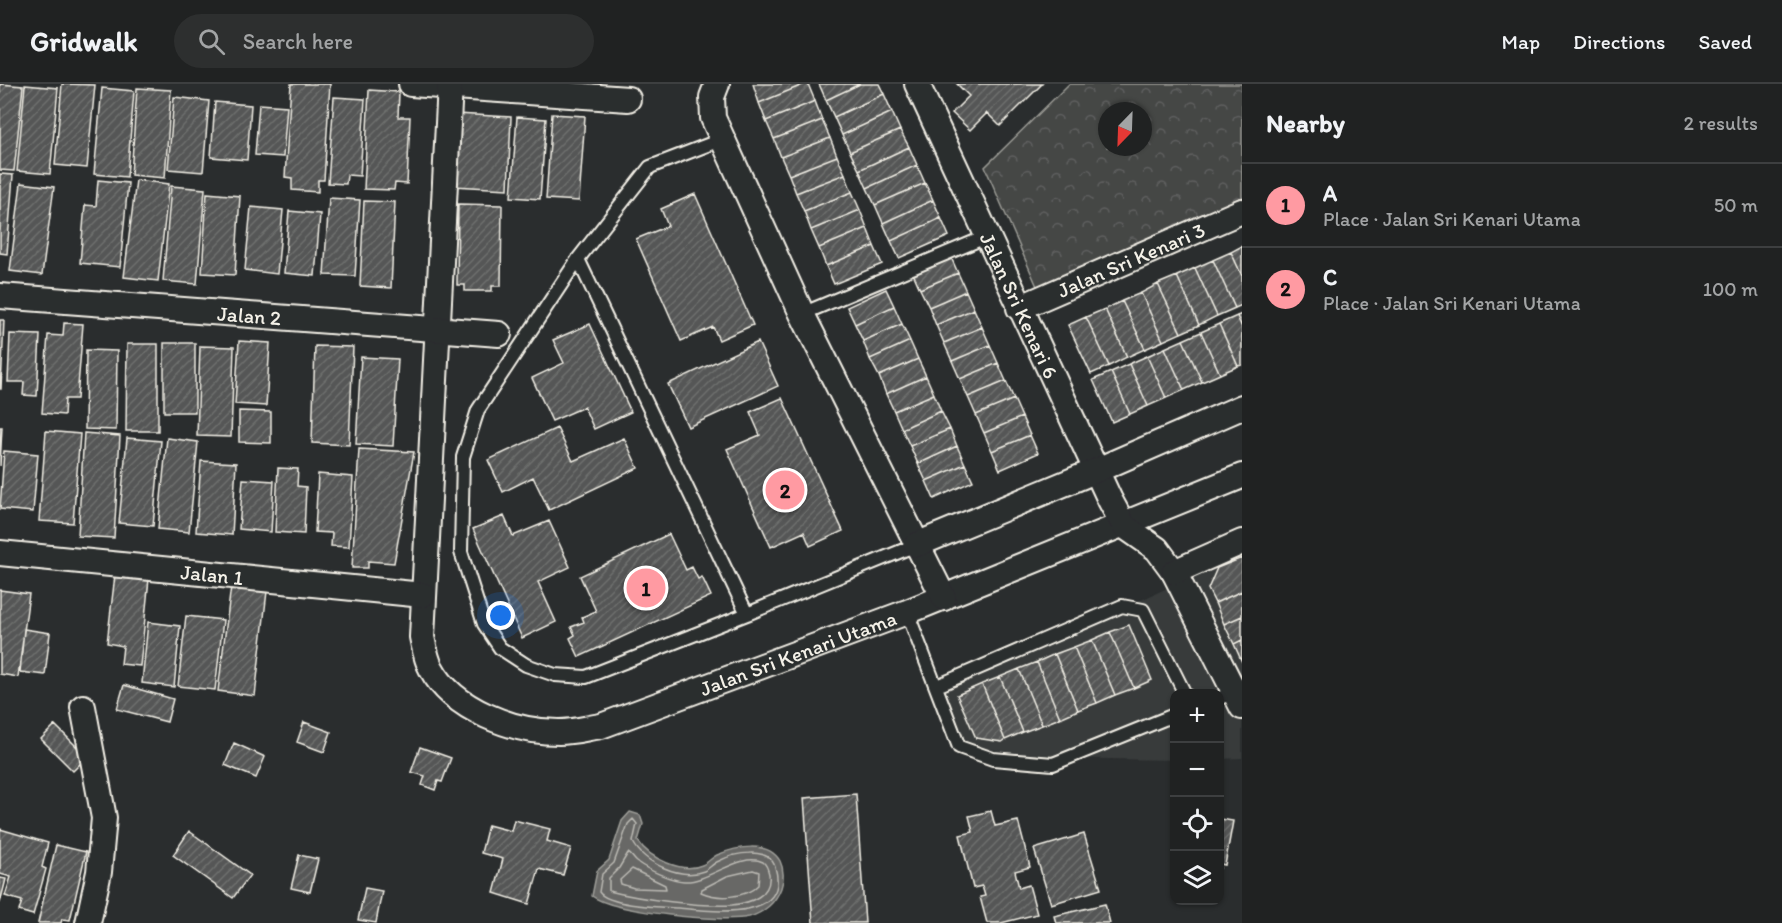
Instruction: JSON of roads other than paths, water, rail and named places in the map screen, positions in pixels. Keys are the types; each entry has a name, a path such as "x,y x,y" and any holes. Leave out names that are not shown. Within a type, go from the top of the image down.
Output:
{"street":[{"path":"411,84 628,99"},
{"path":"717,84 712,98 713,118 802,314 944,598"},
{"name":"Jalan Sri Kenari 6","path":"917,84 1095,471 1124,526"},
{"name":"Jalan Sri Kenari Utama","path":"450,85 422,637 430,668 451,693 483,713 520,728 559,732 601,726 944,598 1242,476"},
{"name":"Jalan Sri Kenari 3","path":"1019,308 1242,211"},
{"name":"Jalan 2","path":"0,296 499,334"},
{"path":"916,545 1095,471 1242,406"},
{"path":"1124,526 1157,549 1174,572 1232,699"},
{"path":"1174,572 1242,542"},
{"name":"Jalan 1","path":"0,553 423,595"},
{"path":"83,707 104,818 99,872 88,923"}],"lane":[{"path":"723,139 650,167 578,259 478,410 463,458 461,552 484,624 500,648 525,665 555,675 586,677 916,545"},
{"path":"802,314 988,236"},
{"path":"578,259 747,614"},
{"path":"937,686 1122,606 1132,606 1143,610 1183,689"},
{"path":"907,612 959,747 993,759 1053,764 1170,717"}],"water":[{"path":"630,812 640,815 643,824 638,841 643,847 658,858 676,866 694,867 704,864 717,855 742,848 768,850 775,854 782,867 783,882 779,893 773,902 760,913 735,918 668,915 603,902 592,896 597,871 609,860 622,821"}],"place":[{"name":"C","path":"785,490"},
{"name":"A","path":"646,588"}]}
